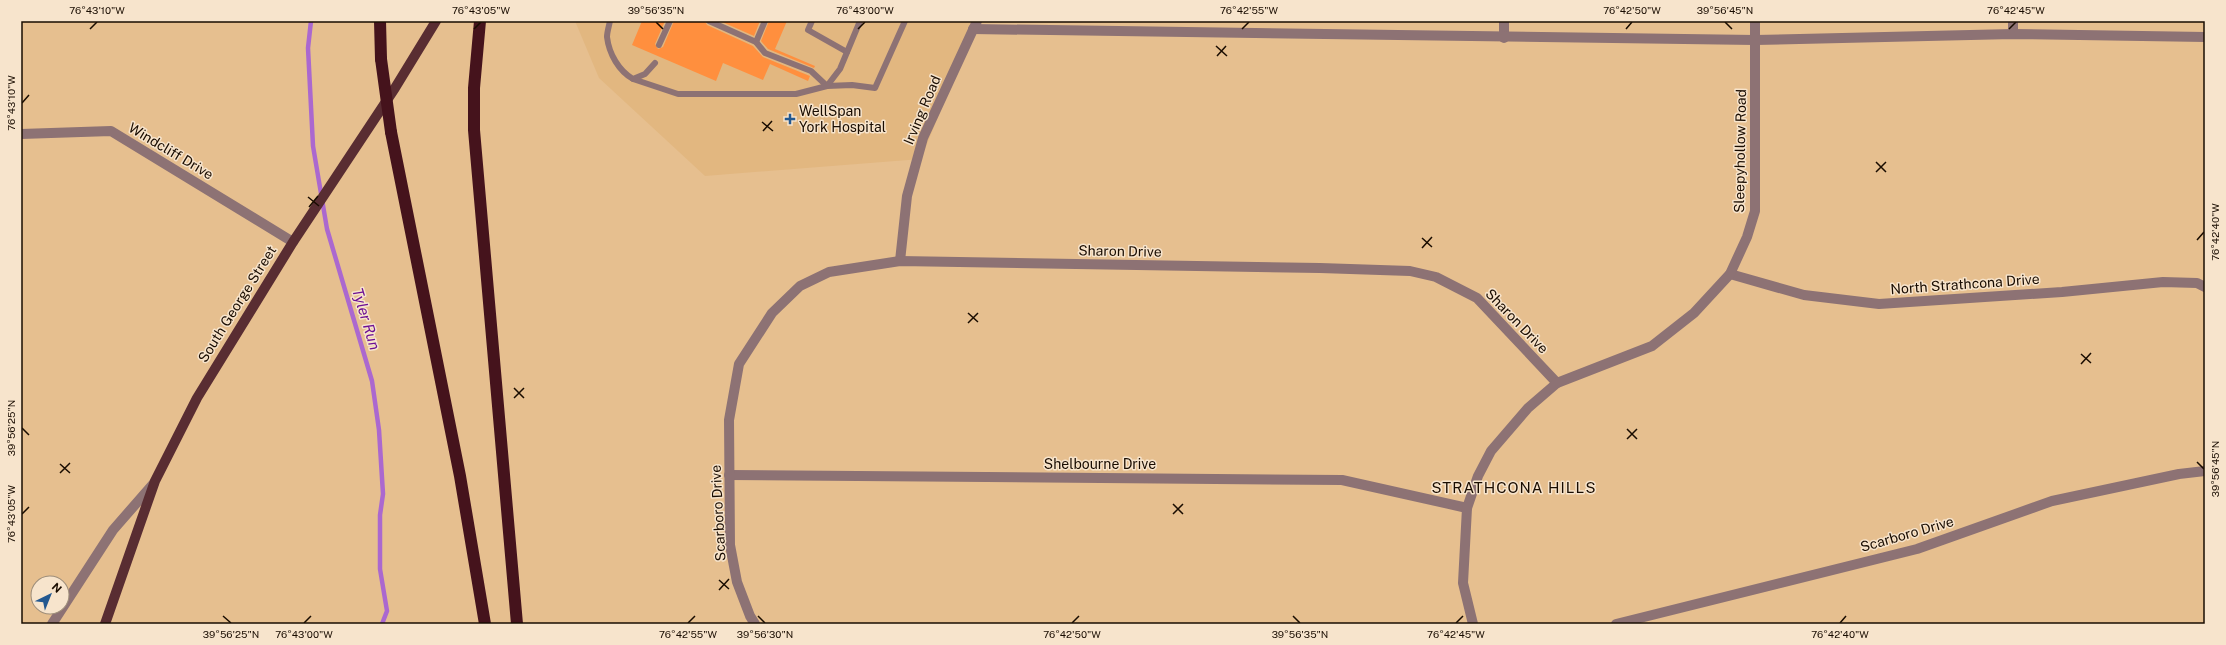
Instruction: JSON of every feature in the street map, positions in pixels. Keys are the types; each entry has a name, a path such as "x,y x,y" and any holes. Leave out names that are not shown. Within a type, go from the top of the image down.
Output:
{"highway":[{"path":"380,21 382,59 391,132 460,476 485,624"},
{"path":"480,21 474,88 474,130 517,624"}],"main road":[{"name":"South George Street","path":"104,624 155,481 197,398 293,242 400,81 436,21"}],"street":[{"path":"1504,21 1504,38"},
{"name":"Sleepyhollow Road","path":"1473,624 1462,583 1467,508 1478,476 1491,451 1528,408 1557,383 1652,346 1694,313 1730,274 1747,237 1754,211 1755,21"},
{"path":"2013,21 2013,34"},
{"path":"975,25 1504,38 1755,40 2013,34 2205,37"},
{"name":"Irving Road","path":"900,261 907,196 923,138 975,25"},
{"name":"Windcliff Drive","path":"21,134 111,131 293,242"},
{"name":"Sharon Drive","path":"729,420 739,364 772,313 800,286 829,272 900,261 1320,268 1410,271 1436,277 1477,298 1557,383"},
{"name":"North Strathcona Drive","path":"1730,274 1804,295 1879,304 2062,292 2163,282 2198,283 2205,287"},
{"name":"Scarboro Drive","path":"729,420 729,475 732,552 737,582 750,616 755,624"},
{"name":"Scarboro Drive","path":"1616,624 1917,549 2052,501 2179,474 2205,471"},
{"name":"Shelbourne Drive","path":"729,475 1342,480 1467,508"},
{"path":"52,624 113,530 155,481"}],"lane":[{"path":"610,21 607,37 617,67 624,74 633,79 678,94 796,94 828,86 852,85 875,88 905,21"},
{"path":"659,45 670,21"},
{"path":"709,21 756,42 765,53 811,71 828,86"},
{"path":"756,42 765,21"},
{"path":"812,21 808,30 847,52"},
{"path":"828,86 840,69 860,21"},
{"path":"633,79 645,74 656,63"}],"shaded area":[{"name":"WellSpan York Hospital","path":"575,21 977,21 921,159 705,176 599,78"}],"building":[{"path":"642,21 665,21 655,44 658,49 663,47 674,21 705,21 707,25 753,46 763,57 810,76 808,81 770,64 763,80 723,63 716,81 632,45"},
{"path":"720,21 760,21 754,36"},
{"path":"769,21 787,21 775,49 815,66 814,68 768,49 761,41"}],"waterway":[{"name":"Tyler Run","path":"311,21 308,48 313,146 327,229 372,381 379,430 383,494 380,515 380,569 387,611 382,624"}],"place":[{"name":"WellSpan York Hospital","path":"790,119"}],"district":[{"name":"STRATHCONA HILLS","path":"1514,488"}]}
